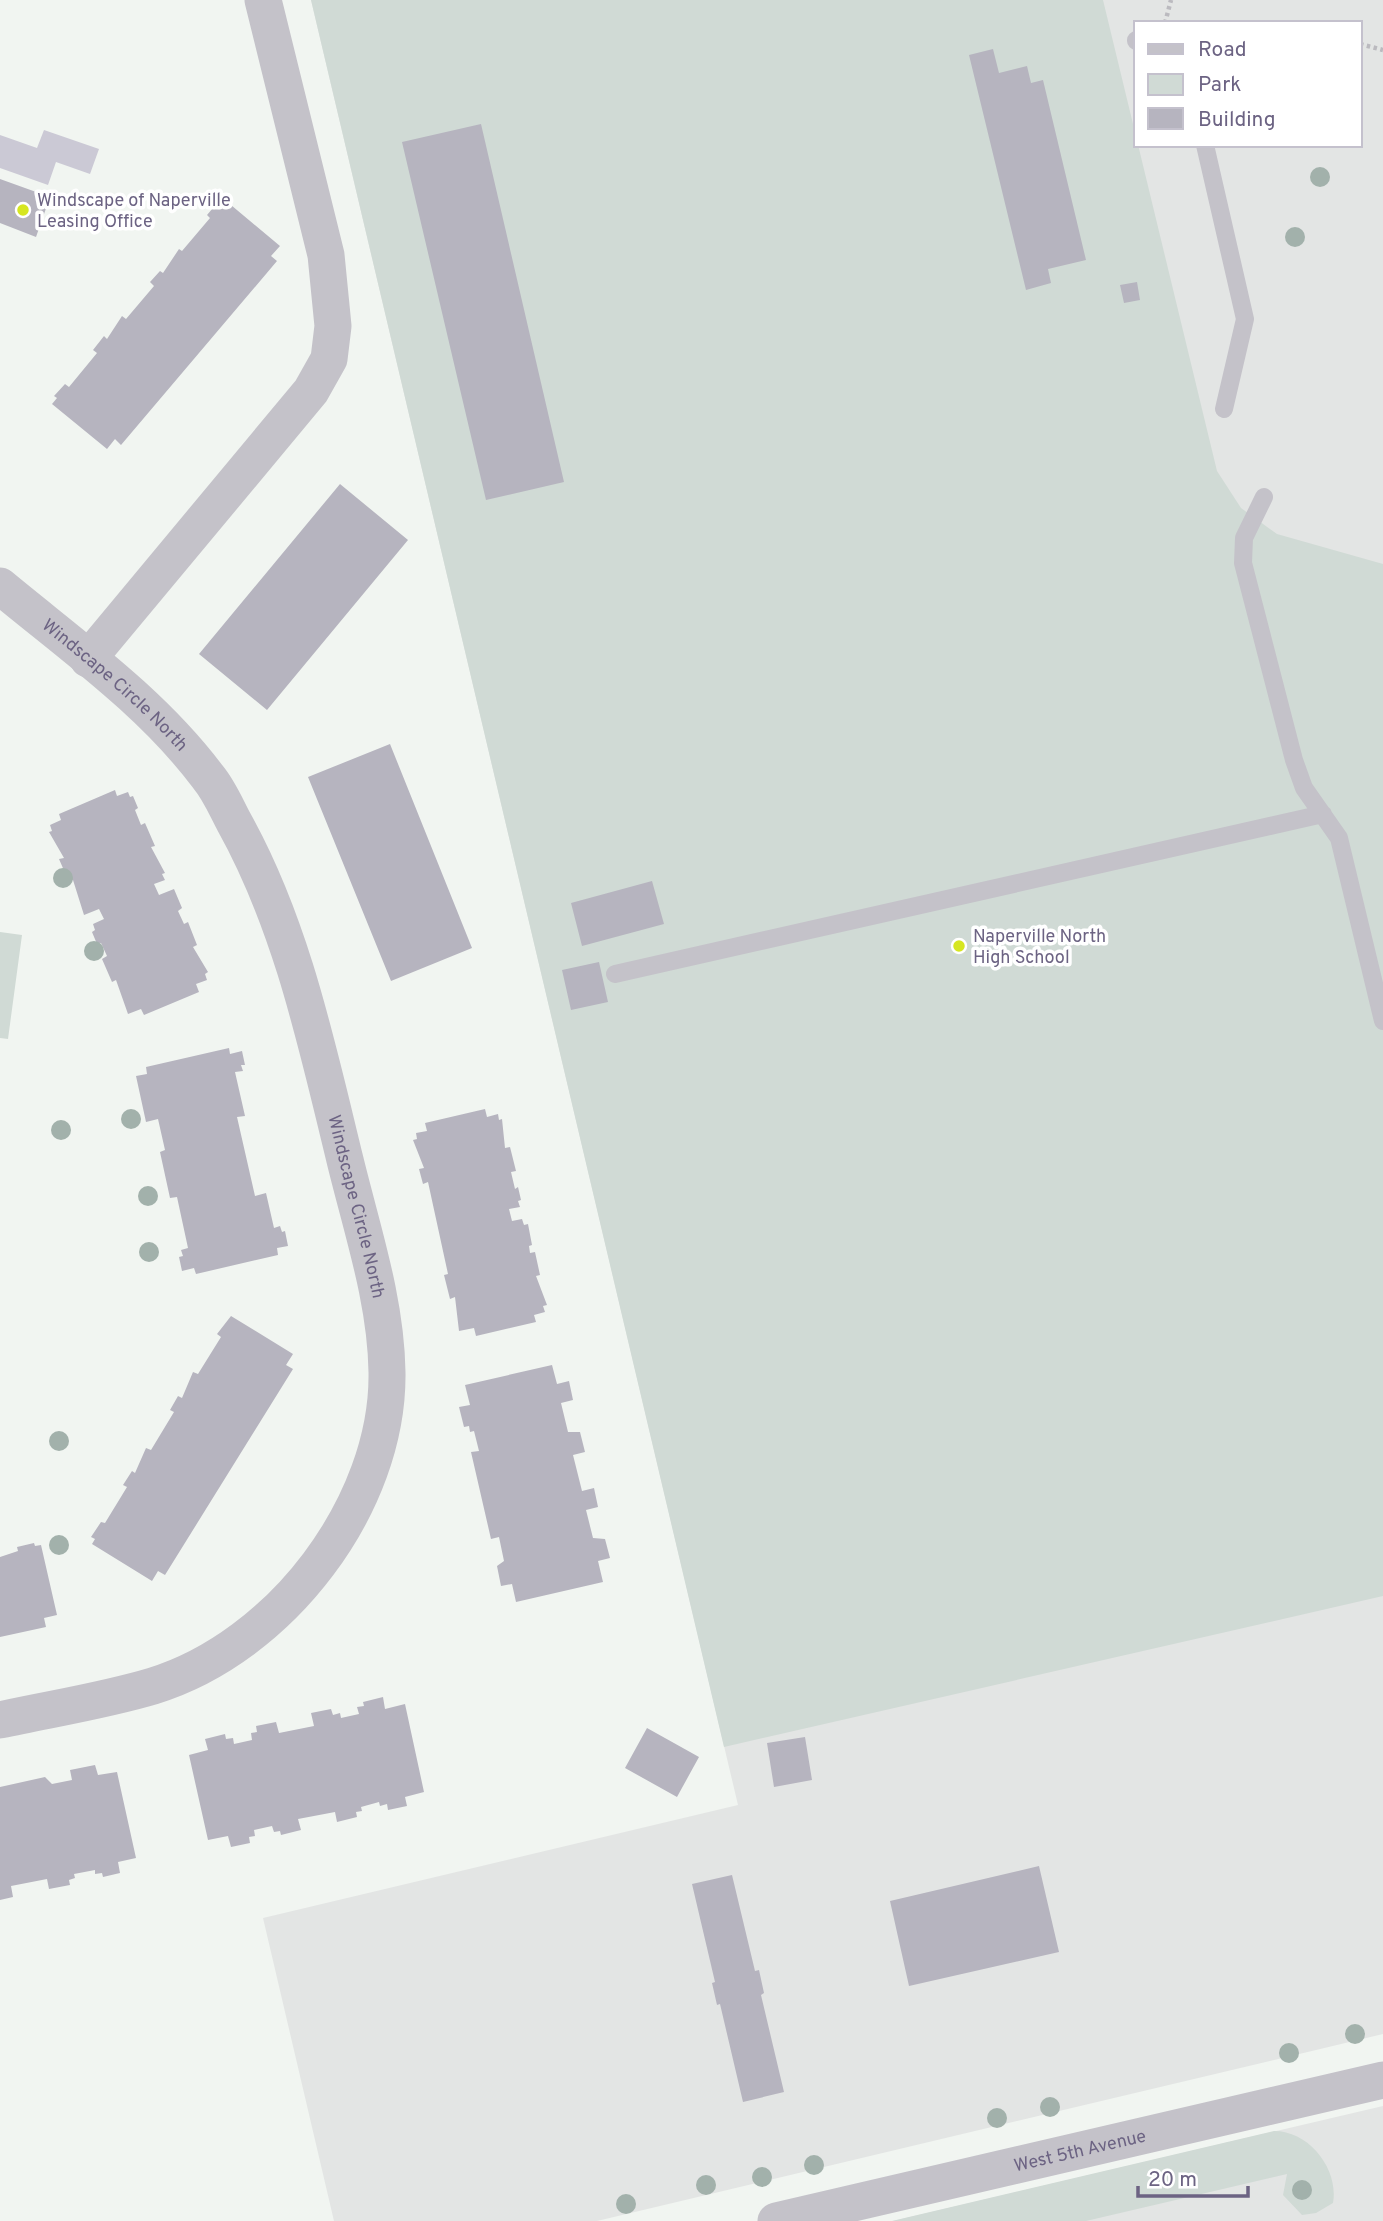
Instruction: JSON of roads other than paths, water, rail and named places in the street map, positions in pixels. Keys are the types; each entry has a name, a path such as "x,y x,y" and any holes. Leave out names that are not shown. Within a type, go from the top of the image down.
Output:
{"street":[{"path":"88,659 311,391 329,359 333,326 326,256 263,0"},
{"name":"Windscape Circle North","path":"0,586 167,729 210,779 244,840 273,905 323,1069 382,1312 387,1371 385,1421 369,1471 348,1517 318,1567 295,1595 258,1627 207,1662 154,1685 0,1720"},
{"name":"West 5th Avenue","path":"776,2221 1383,2080"}],"lane":[{"path":"1205,147 1245,319 1224,409"},
{"path":"1264,497 1244,538 1243,563 1294,760 1304,788 1339,838 1383,1021"},
{"path":"615,974 1323,814"}],"place":[{"name":"Windscape of Naperville Leasing Office","path":"23,210"},
{"name":"Naperville North High School","path":"959,946"}]}
